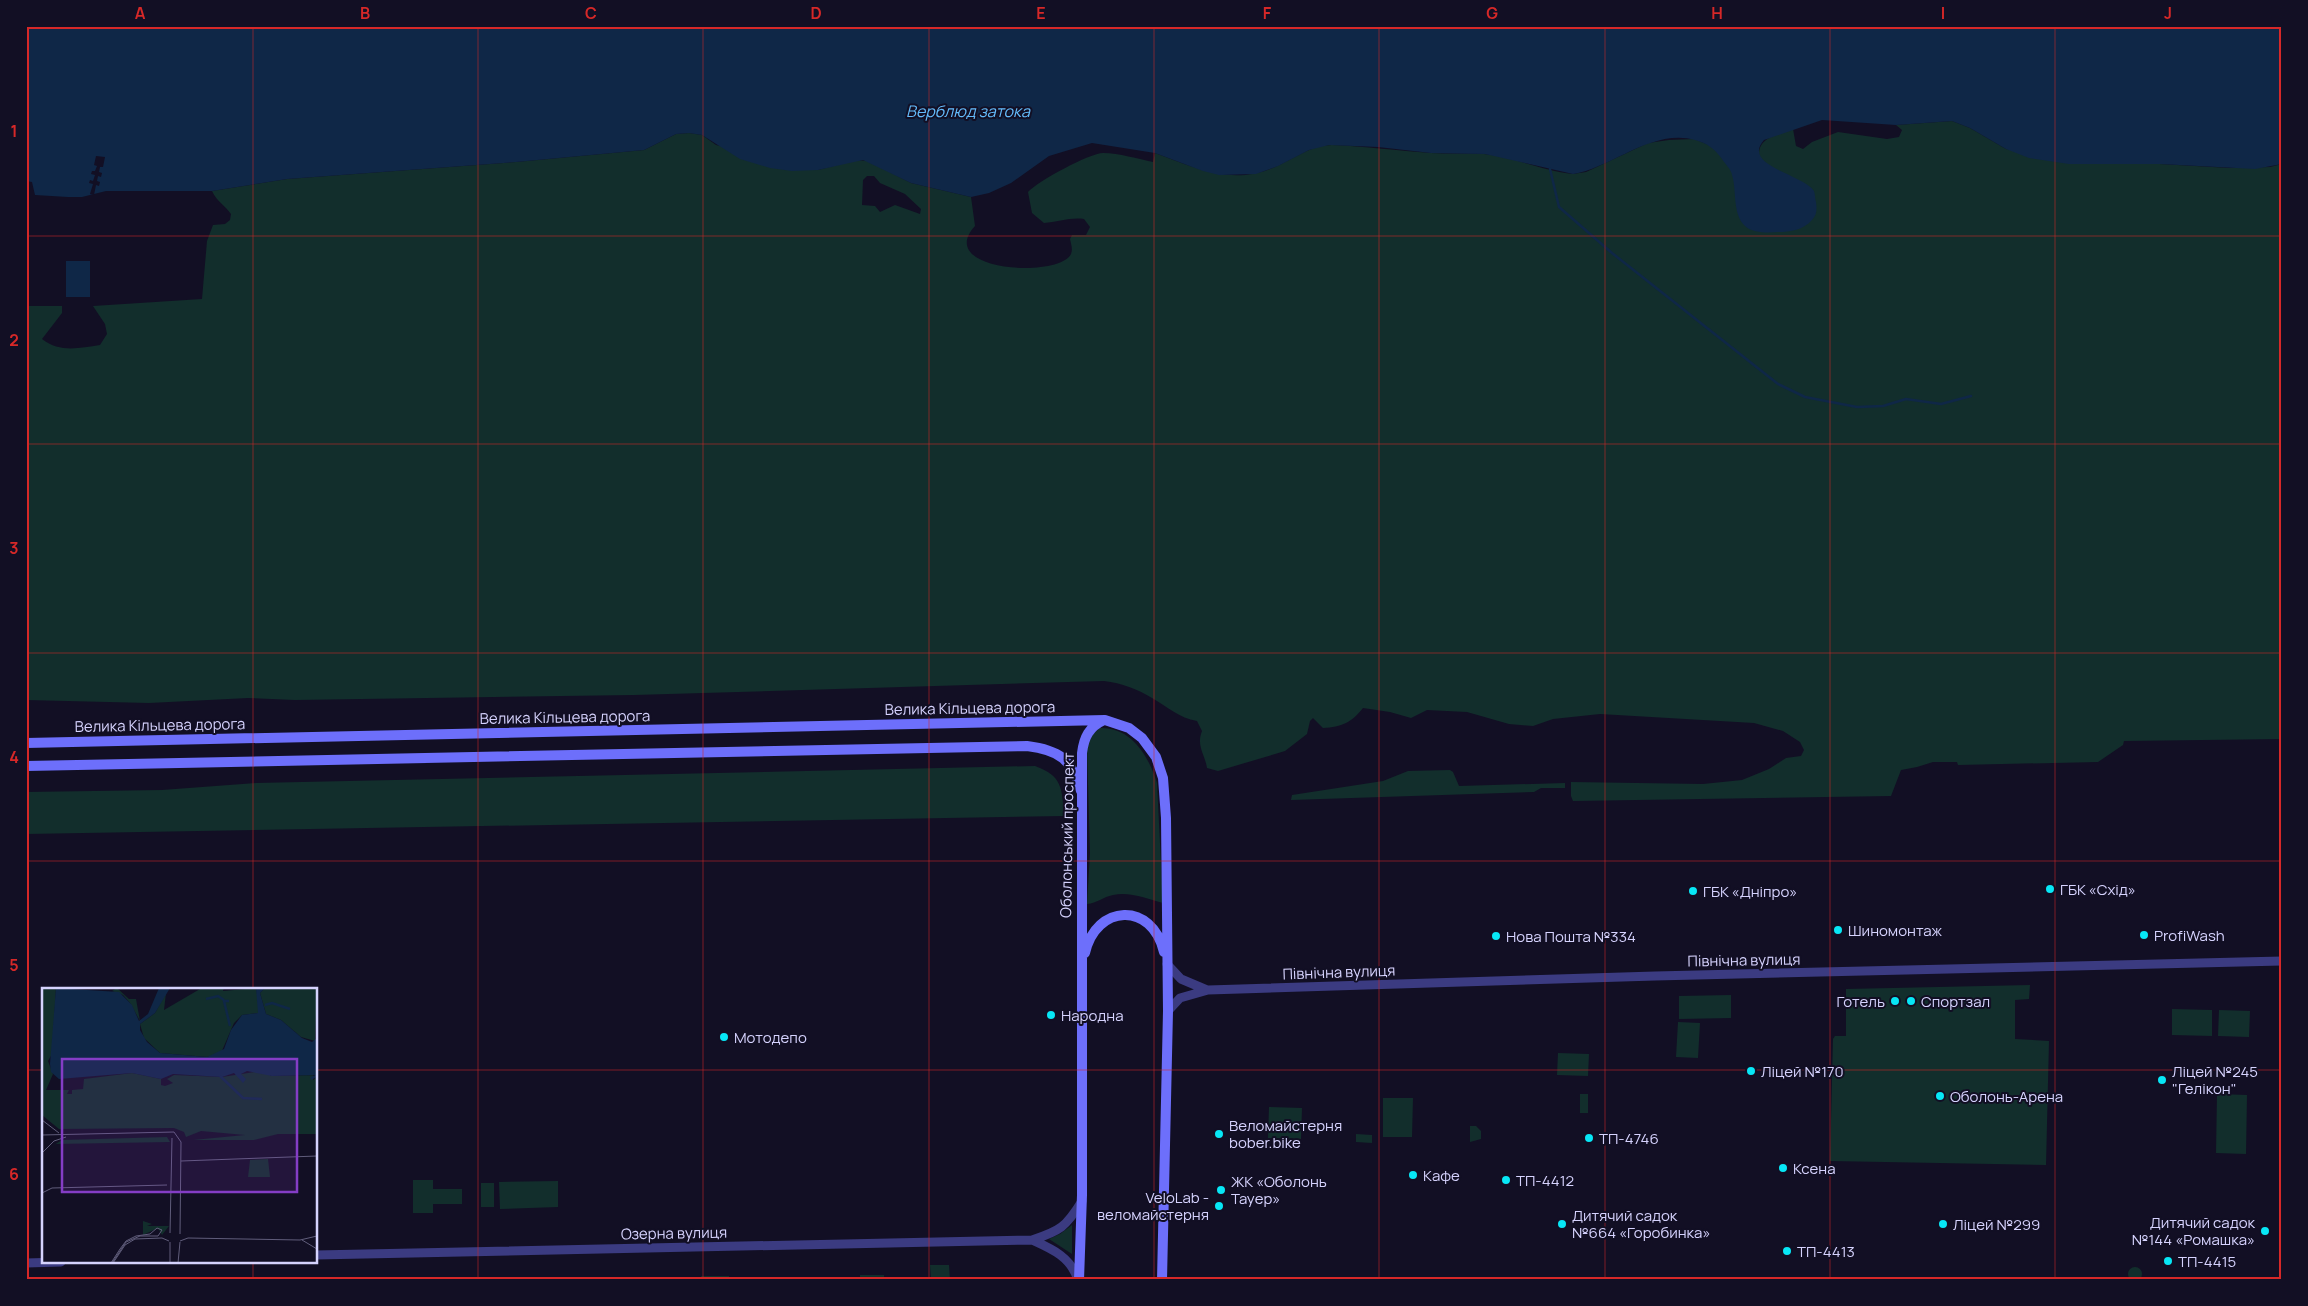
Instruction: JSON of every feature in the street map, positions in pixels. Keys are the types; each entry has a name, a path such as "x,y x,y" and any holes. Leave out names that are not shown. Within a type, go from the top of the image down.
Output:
{"main road":[{"name":"Велика Кільцева дорога","path":"29,743 1104,720"},
{"name":"Оболонський проспект","path":"1078,1280 1082,1200 1081,791 1083,741 1092,727 1104,720"},
{"path":"1104,720 1129,728 1142,738 1160,766 1163,778 1166,818 1168,1011 1162,1280"},
{"path":"28,766 1027,746 1045,748 1058,754 1069,763 1077,776 1081,791"},
{"path":"1082,964 1087,943 1093,930 1106,919 1127,914 1151,924 1158,933 1168,964"}],"street":[{"name":"Північна вулиця","path":"1168,1011 1180,998 1208,990 1655,976 2282,961"},
{"name":"Північна вулиця","path":"1168,964 1181,979 1208,990"},
{"path":"1032,1240 1055,1233 1066,1224 1082,1200"},
{"path":"1032,1240 1056,1251 1067,1260 1075,1270 1078,1280"},
{"name":"Озерна вулиця","path":"318,1255 1032,1240"},
{"path":"26,1263 42,1263"}],"green space":[{"path":"1952,121 1970,128 2006,149 2160,164 2230,168 2270,167 2282,164 2282,739 2124,741 2123,745 2098,762 1958,765 1957,762 1933,762 1901,770 1891,796 1573,801 1571,782 1703,784 1742,780 1769,769 1786,758 1801,756 1804,750 1800,742 1783,731 1754,723 1600,714 1553,719 1533,726 1509,724 1467,712 1427,710 1411,718 1390,712 1363,708 1351,720 1336,726 1323,728 1313,718 1310,721 1307,734 1285,751 1218,771 1207,768 1200,746 1202,731 1197,721 1179,715 1135,689 1104,681 634,695 295,700 248,698 149,703 26,700 26,306 62,306 62,313 42,339 63,348 77,348 100,345 107,334 105,324 93,306 202,299 207,241 213,225 225,224 230,220 231,214 212,191 287,179 516,162 644,150 676,134 689,133 702,135 716,145 818,170 856,160 868,161 911,183 971,197 975,226 967,241 971,253 984,261 1003,266 1025,268 1062,262 1071,254 1070,239 1072,235 1086,235 1090,227 1084,219 1044,223 1032,213 1028,192 1064,168 1096,154 1109,153 1153,162 1155,153 1202,170 1232,175 1247,175 1279,165 1318,147 1332,145 1431,153 1484,154 1573,174 1586,172 1648,143 1694,139 1714,147 1759,154 1762,144 1766,140 1793,129 1796,146 1803,149 1812,142 1838,132 1887,139 1899,137 1902,130 1896,125","holes":["867,176 874,176 880,183 905,194 921,209 920,214 895,205 880,212 875,206 862,205 863,180"]},
{"path":"1100,728 1111,729 1130,738 1138,745 1154,773 1157,783 1163,903 1138,896 1119,894 1087,904 1090,853 1087,749 1092,735"},
{"path":"1035,766 1051,774 1056,779 1063,798 1064,816 26,834 26,792 162,790 256,783"},
{"path":"1450,770 1453,772 1459,786 1565,783 1565,788 1541,788 1534,792 1291,800 1292,795 1383,781 1408,771"},
{"name":"Оболонь-Арена","path":"2030,985 2029,999 2015,1000 2015,1039 2049,1041 2046,1165 1830,1161 1833,1039 1835,1036 1846,1036 1846,989"},
{"path":"1731,995 1731,1018 1679,1019 1679,996"},
{"path":"2172,1009 2212,1010 2212,1036 2172,1035"},
{"path":"2219,1010 2250,1011 2249,1037 2218,1036"},
{"path":"1678,1022 1700,1023 1698,1058 1676,1057"},
{"path":"1558,1053 1589,1054 1588,1076 1557,1075"},
{"path":"1580,1094 1588,1094 1588,1113 1580,1113"},
{"path":"2217,1094 2247,1095 2246,1154 2216,1153"},
{"path":"1383,1098 1413,1098 1412,1137 1383,1137"},
{"path":"1269,1107 1302,1108 1301,1139 1268,1138"},
{"path":"1470,1126 1476,1126 1481,1131 1481,1139 1470,1142"},
{"path":"1356,1134 1372,1135 1372,1143 1356,1142"},
{"path":"413,1180 433,1180 433,1189 462,1189 462,1204 433,1204 433,1213 413,1213"},
{"path":"558,1181 558,1207 500,1209 499,1182"},
{"path":"481,1183 494,1183 494,1207 481,1207"},
{"path":"1072,1225 1072,1254 1049,1239"},
{"path":"930,1265 949,1265 950,1280 931,1280"},
{"path":"2135,1267 2140,1269 2142,1274 2140,1279 2135,1281 2130,1279 2128,1274 2130,1269"},
{"path":"860,1275 884,1275 884,1280 860,1280"},
{"path":"701,1276 729,1276 729,1280 701,1280"}],"water":[{"name":"Верблюд затока","path":"26,26 2282,26 2282,164 2255,169 2160,164 2069,164 2029,158 2006,149 1970,128 1952,121 1896,125 1822,120 1764,140 1759,149 1761,157 1767,163 1808,185 1814,191 1816,209 1812,220 1801,228 1783,232 1760,232 1745,226 1736,209 1733,181 1728,167 1710,147 1695,140 1679,138 1663,139 1648,144 1588,170 1573,174 1485,154 1431,153 1378,147 1329,145 1309,150 1278,166 1256,174 1219,175 1155,153 1092,143 1049,156 1011,183 989,193 971,197 911,183 863,160 818,170 792,171 770,168 740,159 702,135 689,133 676,134 644,150 516,162 287,179 212,191 106,191 82,197 35,195 32,182 26,181"},
{"path":"66,261 90,261 90,297 66,297"}],"pier":[{"path":"96,156 105,157 103,167 100,167 99,172 102,173 101,177 98,176 99,186 96,185 94,195 90,194 93,184 89,183 90,180 93,181 95,175 91,174 97,166 94,165"}],"waterway":[{"path":"1550,169 1559,207 1612,253 1778,384 1805,397 1857,407 1883,406 1906,399 1941,404 1971,396"}],"place":[{"name":"ГБК «Схід»","path":"2050,889"},
{"name":"ГБК «Дніпро»","path":"1693,891"},
{"name":"Шиномонтаж","path":"1838,930"},
{"name":"ProfiWash","path":"2144,935"},
{"name":"Нова Пошта №334","path":"1496,936"},
{"name":"Готель","path":"1895,1001"},
{"name":"Спортзал","path":"1911,1001"},
{"name":"Народна","path":"1051,1015"},
{"name":"Мотодепо","path":"724,1037"},
{"name":"Ліцей №170","path":"1751,1071"},
{"name":"Ліцей №245 \"Гелікон\"","path":"2162,1080"},
{"name":"Оболонь-Арена","path":"1940,1096"},
{"name":"Веломайстерня bober.bike","path":"1219,1134"},
{"name":"ТП-4746","path":"1589,1138"},
{"name":"Ксена","path":"1783,1168"},
{"name":"Кафе","path":"1413,1175"},
{"name":"ТП-4412","path":"1506,1180"},
{"name":"ЖК «Оболонь Тауер»","path":"1221,1190"},
{"name":"VeloLab - веломайстерня","path":"1219,1206"},
{"name":"Дитячий садок №664 «Горобинка»","path":"1562,1224"},
{"name":"Ліцей №299","path":"1943,1224"},
{"name":"Дитячий садок №144 «Ромашка»","path":"2265,1231"},
{"name":"ТП-4413","path":"1787,1251"},
{"name":"ТП-4415","path":"2168,1261"}]}
